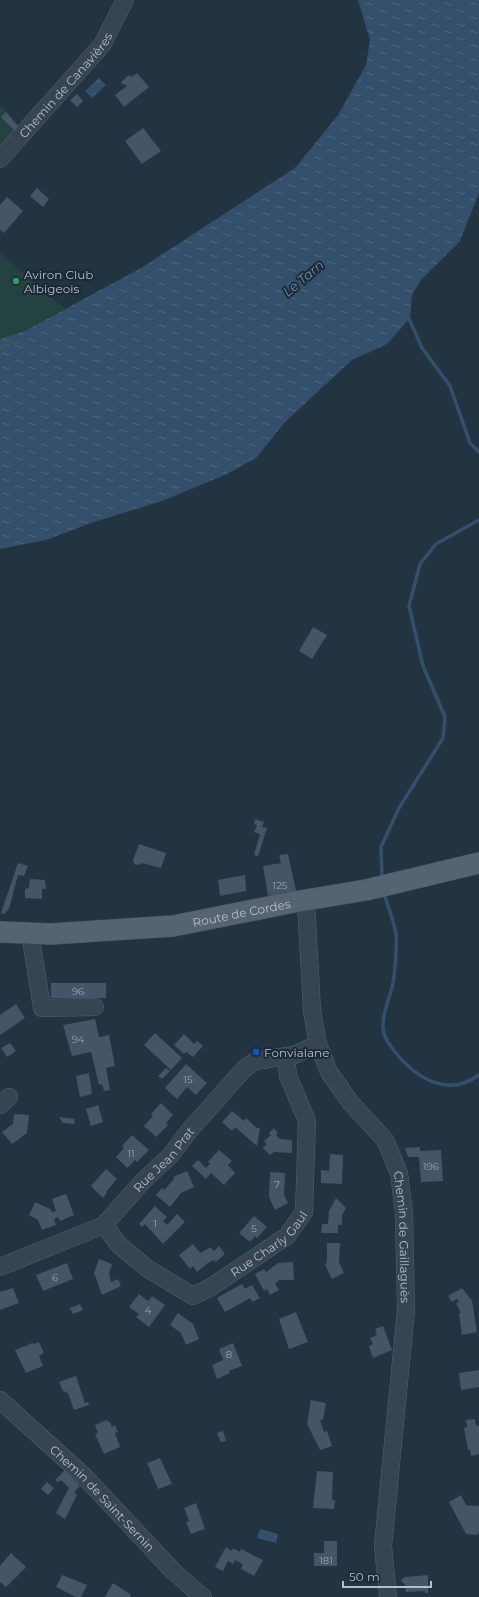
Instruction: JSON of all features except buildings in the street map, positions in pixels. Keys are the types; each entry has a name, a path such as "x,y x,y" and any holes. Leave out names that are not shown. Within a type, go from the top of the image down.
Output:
{"main road":[{"name":"Route de Cordes","path":"0,932 51,934 173,926 294,902 366,890 479,863"}],"street":[{"name":"Chemin de Canavières","path":"0,159 102,45 124,2"},
{"name":"Chemin de Gaillaguès","path":"306,901 312,1011 318,1044 328,1072 350,1102 385,1140 399,1173 404,1213 406,1310 383,1546 388,1597"},
{"path":"30,933 42,1008 95,1007"},
{"name":"Rue Jean Prat","path":"1,1263 104,1225 143,1181 171,1155 188,1132 244,1069 255,1061 294,1055 318,1044"},
{"name":"Rue Charly Gaul","path":"104,1225 120,1245 142,1264 193,1296 211,1287 287,1236 304,1212 307,1121 288,1076 286,1056"},
{"name":"Chemin de Saint-Sernin","path":"0,1400 83,1475 174,1572 204,1597"}],"path":[{"path":"3,338 6,346"},
{"path":"1,348 20,342"}],"green space":[{"path":"0,105 21,128 0,150"},
{"name":"Aviron Club Albigeois","path":"0,253 65,309 25,331 0,339"}],"water":[{"name":"Le Tarn","path":"358,0 479,0 479,193 460,241 421,280 412,295 410,318 387,344 352,360 285,422 256,458 225,475 162,501 94,522 46,540 0,549 0,339 25,331 141,268 295,168 338,115 366,65 370,40"},
{"path":"99,78 106,85 92,98 85,91"},
{"path":"260,1529 278,1534 276,1543 257,1538"}],"waterway":[{"path":"407,314 422,348 450,386 470,443 479,452"},
{"path":"382,879 381,847 399,808 443,738 445,717 423,666 409,606 420,564 436,544 479,520"},
{"path":"384,893 396,934 396,959 393,983 383,1022 385,1038 395,1052 412,1070 433,1082 444,1085 455,1085 467,1082 479,1075"}],"place":[{"name":"Aviron Club Albigeois","path":"16,281"},
{"name":"Fonvialane","path":"256,1052"}]}
